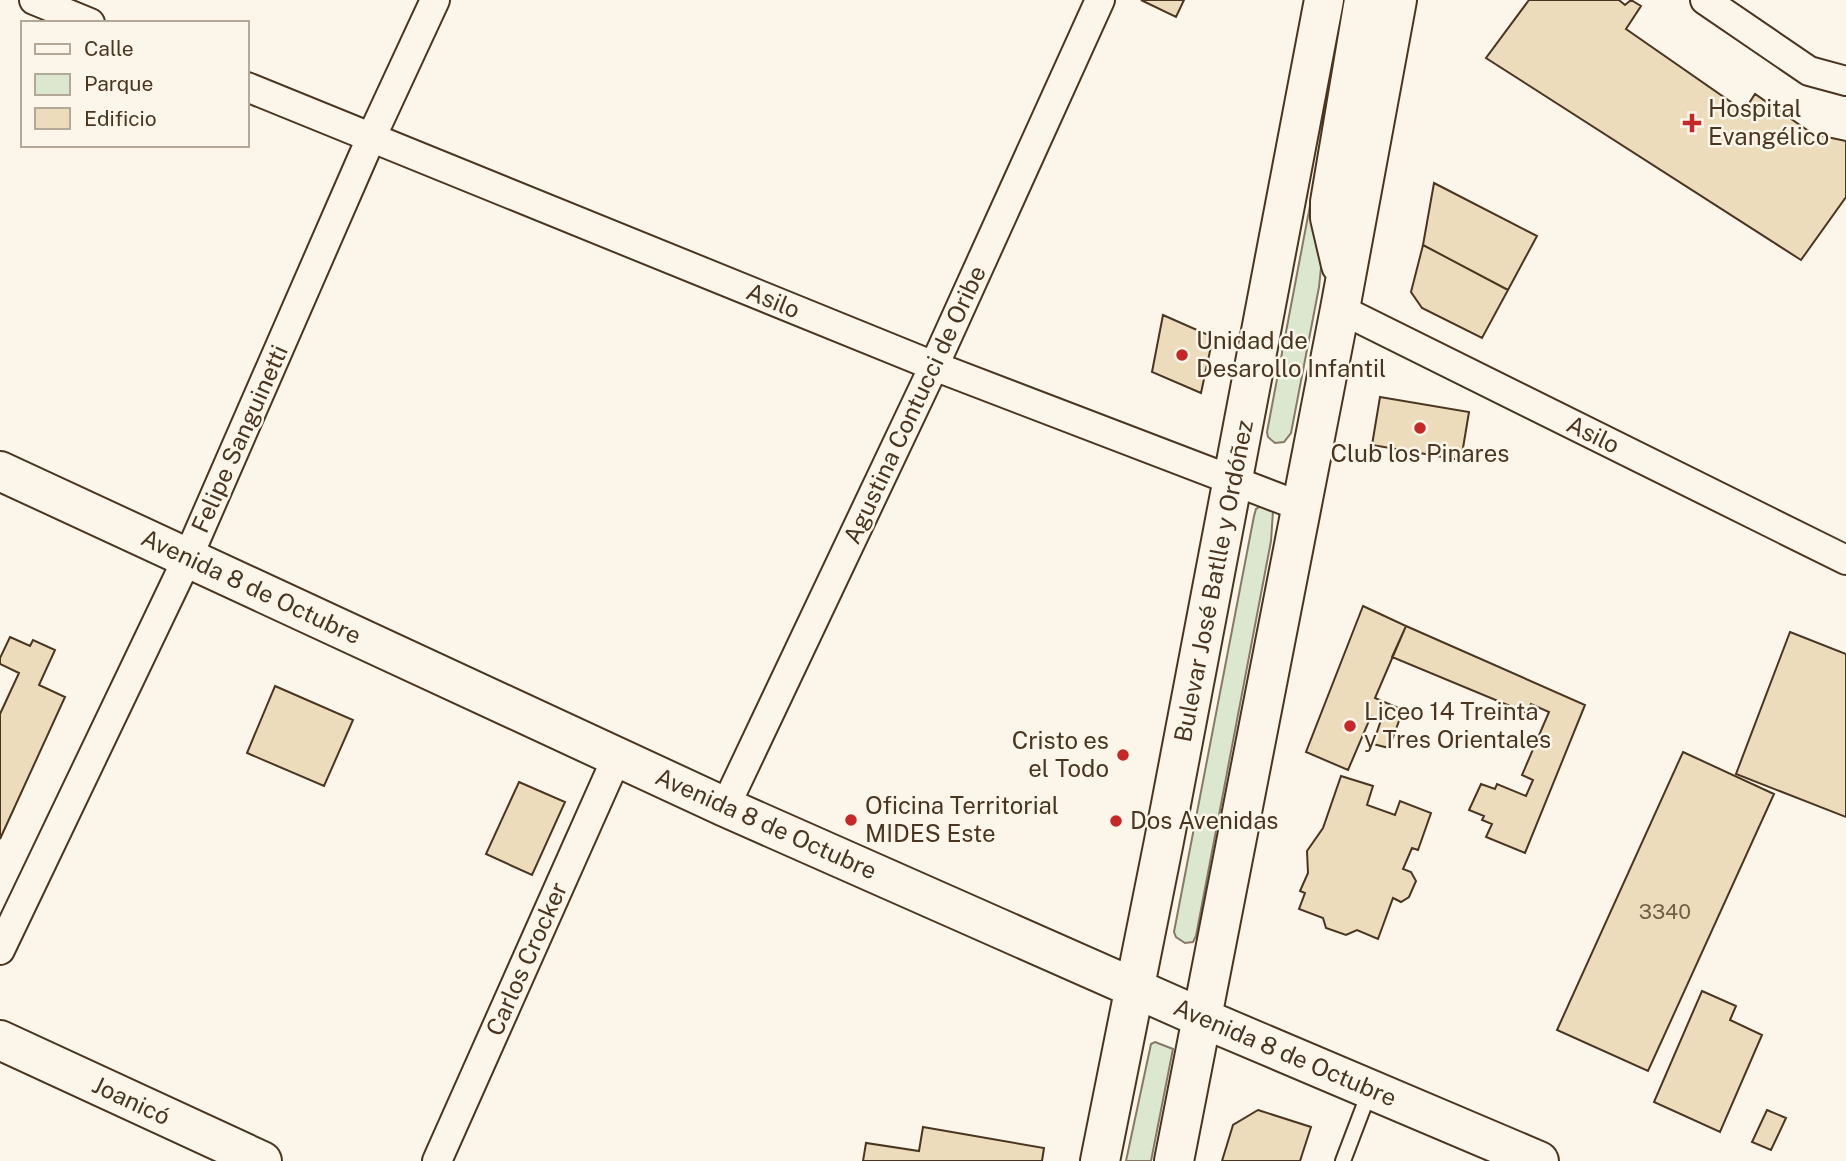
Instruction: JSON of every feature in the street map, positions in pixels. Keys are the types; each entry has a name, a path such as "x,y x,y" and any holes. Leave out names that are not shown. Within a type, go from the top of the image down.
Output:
{"main road":[{"name":"Bulevar José Batlle y Ordóñez","path":"1100,1161 1164,841 1324,0"},
{"path":"1343,295 1330,218 1330,202 1364,0"},
{"path":"1174,1161 1343,295 1397,0"},
{"name":"Avenida 8 de Octubre","path":"0,471 725,807 1202,1018 1539,1161"},
{"name":"Joanicó","path":"0,1040 262,1161"}],"street":[{"path":"34,0 85,21"},
{"name":"Felipe Sanguinetti","path":"0,950 188,557 371,138 435,0"},
{"name":"Agustina Contucci de Oribe","path":"725,807 934,366 1100,0"},
{"path":"1705,0 1809,71 1846,81"},
{"name":"Asilo","path":"248,87 934,366 1302,507"},
{"name":"Asilo","path":"1343,295 1846,560"},
{"name":"Carlos Crocker","path":"438,1161 617,757"}],"lane":[{"path":"1343,1161 1370,1090"}],"green space":[{"path":"1349,0 1319,287 1291,433 1284,442 1275,443 1268,437 1267,432"},
{"path":"1261,506 1269,507 1273,511 1271,541 1196,936 1193,942 1185,943 1176,937 1174,932 1254,516 1256,509"},
{"path":"1155,1042 1173,1049 1151,1161 1126,1161 1151,1044"}],"building":[{"path":"1141,0 1184,0 1176,17"},
{"name":"Hospital Evangélico","path":"1529,0 1619,0 1625,5 1631,0 1641,6 1626,29 1744,111 1755,94 1813,134 1846,141 1846,197 1801,260 1486,58"},
{"path":"1434,183 1537,236 1508,290 1423,245"},
{"path":"1423,245 1508,290 1482,338 1422,308 1411,292"},
{"name":"Unidad de Desarollo Infantil","path":"1163,315 1213,337 1201,393 1152,372"},
{"name":"Club los Pinares","path":"1380,397 1469,412 1461,460 1372,445"},
{"path":"1363,606 1406,626 1375,698 1403,710 1389,748 1373,744 1381,720 1371,716 1348,770 1306,752"},
{"path":"1406,626 1585,705 1525,853 1486,837 1492,824 1482,820 1484,816 1469,810 1481,784 1495,789 1497,784 1526,796 1533,780 1522,775 1549,712 1531,704 1527,713 1392,657"},
{"path":"1790,632 1846,654 1846,817 1736,774"},
{"path":"10,637 30,646 33,640 55,650 39,685 65,697 0,839 0,714 19,673 0,664"},
{"path":"275,686 353,720 324,786 247,753"},
{"path":"1683,752 1774,794 1648,1071 1557,1030"},
{"path":"1341,776 1373,786 1367,805 1395,815 1400,801 1431,813 1418,850 1412,848 1403,869 1411,872 1416,881 1409,897 1401,902 1393,898 1378,939 1357,930 1346,935 1326,928 1323,918 1299,909 1305,893 1300,891 1308,873 1307,851 1323,828"},
{"path":"519,782 565,802 532,875 486,854"},
{"path":"1702,991 1736,1006 1730,1020 1762,1035 1720,1132 1654,1102"},
{"path":"1258,1110 1311,1127 1300,1161 1222,1161 1233,1125"},
{"path":"1767,1110 1786,1118 1771,1150 1752,1142"},
{"path":"923,1127 1044,1148 1042,1161 863,1161 866,1143 919,1151"}],"place":[{"name":"Hospital Evangélico","path":"1692,123"},
{"name":"Unidad de Desarollo Infantil","path":"1182,355"},
{"name":"Club los Pinares","path":"1420,428"},
{"name":"Liceo 14 Treinta y Tres Orientales","path":"1350,726"},
{"name":"Cristo es el Todo","path":"1123,755"},
{"name":"Oficina Territorial MIDES Este","path":"851,820"},
{"name":"Dos Avenidas","path":"1116,821"}]}
